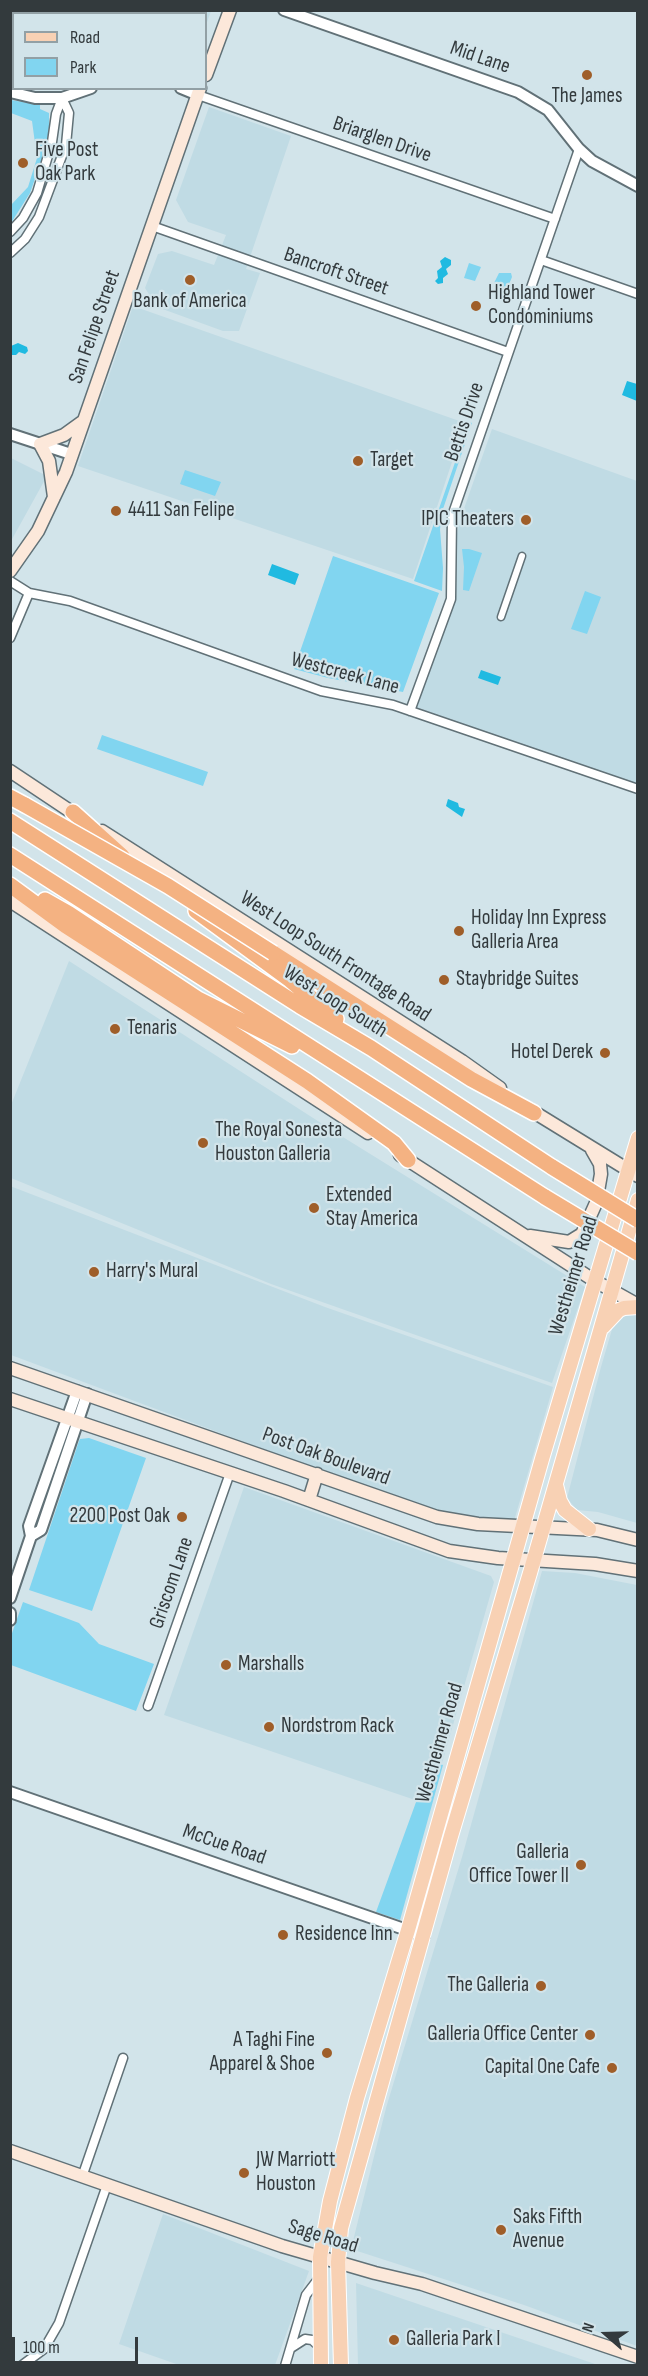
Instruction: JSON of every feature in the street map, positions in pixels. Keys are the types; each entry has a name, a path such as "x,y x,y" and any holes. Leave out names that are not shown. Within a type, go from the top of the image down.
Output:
{"highway":[{"path":"10,797 168,886 471,1079 534,1113"},
{"path":"73,812 132,864 290,980 371,1048"},
{"name":"West Loop South","path":"10,821 300,1006 371,1048 552,1167 638,1220"},
{"path":"10,855 366,1084 638,1253"},
{"path":"10,883 68,913 198,999 366,1084"},
{"path":"10,883 66,926 307,1081 394,1143 408,1160"},
{"path":"609,1237 638,1263"}],"main road":[{"path":"207,72 230,10"},
{"name":"San Felipe Street","path":"10,571 28,548 54,499 199,92"},
{"path":"54,499 52,474 40,444 64,435 83,421"},
{"name":"West Loop South Frontage Road","path":"10,771 462,1061 534,1113 633,1173"},
{"path":"10,901 523,1235 638,1306"},
{"name":"Westheimer Road","path":"321,2366 320,2257 330,2200 357,2098 408,1930 595,1281 633,1173 638,1138"},
{"path":"523,1235 569,1242 582,1234 596,1203 601,1174 598,1158 588,1146"},
{"name":"Westheimer Road","path":"341,2366 338,2262 341,2228 451,1836 638,1200"},
{"path":"601,1329 619,1310 638,1306"},
{"name":"Post Oak Boulevard","path":"10,1368 437,1517 478,1524 589,1529 613,1532 638,1540"},
{"path":"10,1399 309,1500 449,1551 514,1559 595,1564 638,1571"},
{"path":"309,1500 317,1474"},
{"path":"556,1484 565,1510 589,1529"},
{"path":"482,1672 491,1677 486,1723"},
{"path":"450,1783 451,1817 448,1827 451,1836"},
{"path":"376,2038 377,2070 373,2084 378,2093"},
{"path":"357,2098 365,2103 365,2137"},
{"name":"Sage Road","path":"10,2151 320,2257 422,2284 634,2358"}],"street":[{"name":"Mid Lane","path":"284,10 518,92 548,110 579,149 606,171 638,186"},
{"path":"10,92 35,98 62,98 86,90"},
{"name":"Briarglen Drive","path":"199,92 555,219"},
{"path":"10,232 22,218 37,193 62,98"},
{"path":"10,253 25,239 39,217 66,145 69,113 62,98"},
{"name":"Bettis Drive","path":"410,711 451,599 452,516 579,149"},
{"name":"Bancroft Street","path":"152,226 508,351"},
{"path":"541,260 638,294"},
{"path":"10,434 71,454"},
{"path":"501,617 522,556"},
{"name":"Westcreek Lane","path":"10,581 29,593 70,601 321,691 375,701 410,711 638,789"},
{"path":"10,638 29,593"},
{"path":"10,1598 32,1536 41,1530 82,1392"},
{"name":"Griscom Lane","path":"148,1706 230,1473"},
{"path":"10,1613 10,1620"},
{"name":"McCue Road","path":"10,1792 424,1936"},
{"path":"82,2177 123,2058"},
{"path":"21,2366 45,2349 59,2323 107,2185"},
{"path":"285,2366 306,2295 320,2278"},
{"path":"291,2348 306,2338 321,2348"}],"shaded area":[{"path":"26,10 211,11 207,22 207,12 25,12"},
{"path":"209,107 291,136 246,269 260,273 239,331 223,331 157,307 145,288 158,254 172,251 214,265 226,235 188,222 176,200"},
{"path":"445,257 451,260 451,265 446,269 448,274 443,278 443,283 438,284 435,281 438,278 437,271 442,267 440,261"},
{"path":"133,306 465,423 413,579 78,466"},
{"path":"18,343 27,347 28,351 25,354 19,352 11,355 11,346"},
{"path":"627,381 637,384 637,401 622,395"},
{"path":"492,429 637,481 637,785 414,708 455,592 454,546 460,520"},
{"path":"11,458 47,476 11,541"},
{"path":"272,564 299,574 295,585 268,575"},
{"path":"481,670 501,677 498,685 478,678"},
{"path":"448,799 465,809 462,817 446,806"},
{"path":"69,961 338,1134 585,1287 552,1383 271,1284 11,1178 11,1105"},
{"path":"10,1186 325,1307 553,1387 514,1521 438,1512 395,1498 11,1355"},
{"path":"620,1302 637,1311 637,1523 598,1512 577,1510 567,1498"},
{"path":"244,1487 491,1576 494,1582 430,1805 164,1715"},
{"path":"542,1571 575,1573 637,1585 637,2346 524,2305 351,2249 386,2108 462,1857"},
{"path":"163,2214 309,2271 275,2365 179,2365 119,2344"},
{"path":"356,2283 598,2365 358,2365"}],"green space":[{"path":"11,10 23,11 12,12 12,84 10,83"},
{"path":"11,100 40,105 40,109 49,113 49,126 47,144 30,193 11,223 11,205 28,187 37,158 32,121 11,113"},
{"path":"469,263 481,267 475,281 464,278"},
{"path":"499,273 511,273 512,277 507,289 498,286 496,288 494,283"},
{"path":"469,422 472,423 443,509 440,529 442,591 414,581"},
{"path":"185,470 221,482 215,496 180,484"},
{"path":"462,549 482,553 469,591 463,590"},
{"path":"333,556 439,593 403,692 294,669"},
{"path":"585,591 601,597 587,634 571,629"},
{"path":"102,735 208,772 203,786 97,749"},
{"path":"89,1438 146,1458 92,1611 29,1590 79,1441"},
{"path":"23,1602 79,1623 99,1644 154,1664 136,1711 11,1665 11,1636"},
{"path":"431,1761 443,1765 400,1920 376,1912"}],"place":[{"name":"The James","path":"587,75"},
{"name":"Five Post Oak Park","path":"23,163"},
{"name":"Bank of America","path":"190,280"},
{"name":"Highland Tower Condominiums","path":"476,306"},
{"name":"Target","path":"358,461"},
{"name":"4411 San Felipe","path":"116,511"},
{"name":"IPIC Theaters","path":"526,520"},
{"name":"Holiday Inn Express Galleria Area","path":"459,931"},
{"name":"Staybridge Suites","path":"444,980"},
{"name":"Tenaris","path":"115,1029"},
{"name":"Hotel Derek","path":"605,1053"},
{"name":"The Royal Sonesta Houston Galleria","path":"203,1143"},
{"name":"Extended Stay America","path":"314,1208"},
{"name":"Harry's Mural","path":"94,1272"},
{"name":"2200 Post Oak","path":"182,1517"},
{"name":"Marshalls","path":"226,1665"},
{"name":"Nordstrom Rack","path":"269,1727"},
{"name":"Galleria Office Tower II","path":"581,1865"},
{"name":"Residence Inn","path":"283,1935"},
{"name":"The Galleria","path":"541,1986"},
{"name":"Galleria Office Center","path":"590,2035"},
{"name":"A Taghi Fine Apparel & Shoe","path":"327,2053"},
{"name":"Capital One Cafe","path":"612,2068"},
{"name":"JW Marriott Houston","path":"244,2173"},
{"name":"Saks Fifth Avenue","path":"501,2230"},
{"name":"Galleria Park I","path":"394,2340"}]}
